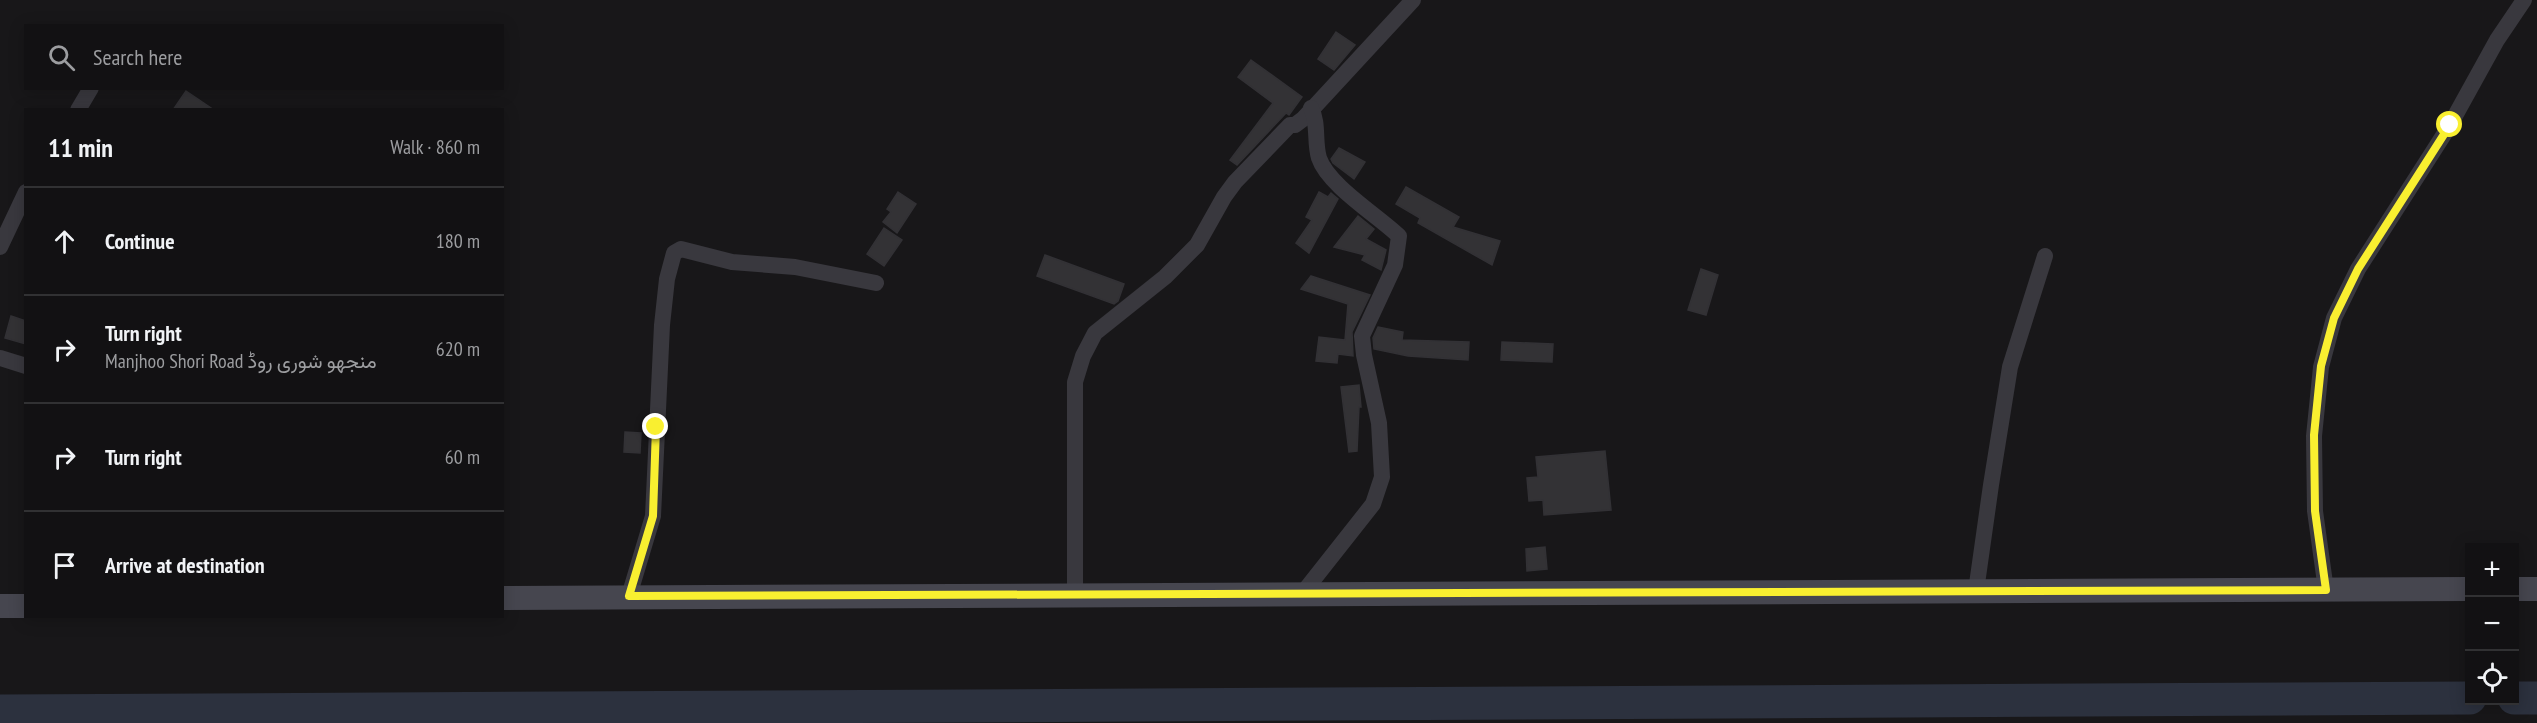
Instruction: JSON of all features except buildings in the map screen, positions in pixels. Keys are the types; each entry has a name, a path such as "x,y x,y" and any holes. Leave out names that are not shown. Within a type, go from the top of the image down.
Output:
{"street":[{"path":"1075,594 1075,382 1083,356 1095,333 1165,277 1197,245 1235,182 1274,139 1290,125 1299,122 1413,0"},
{"path":"2326,590 2315,511 2314,435 2321,366 2334,318 2358,269 2444,135 2492,49 2524,0"},
{"path":"79,108 90,90"},
{"path":"1302,594 1373,504 1382,477 1379,423 1362,336 1395,265 1399,236 1380,217 1332,181 1319,158 1315,117 1311,108"},
{"path":"0,247 24,196"},
{"path":"629,596 653,516 662,325 667,279 674,253 681,249 732,262 795,267 876,283"},
{"path":"1976,591 2010,367 2045,256"},
{"path":"0,358 24,365"},
{"path":"504,598 2465,589"},
{"path":"2519,589 2537,589"},
{"path":"0,606 24,606"}],"waterway":[{"path":"0,711 2465,698"},
{"path":"2519,698 2537,698"}],"route":[{"path":"656,427 653,516 629,596 2326,590 2315,511 2314,435 2321,366 2334,318 2358,269 2450,125"}]}
